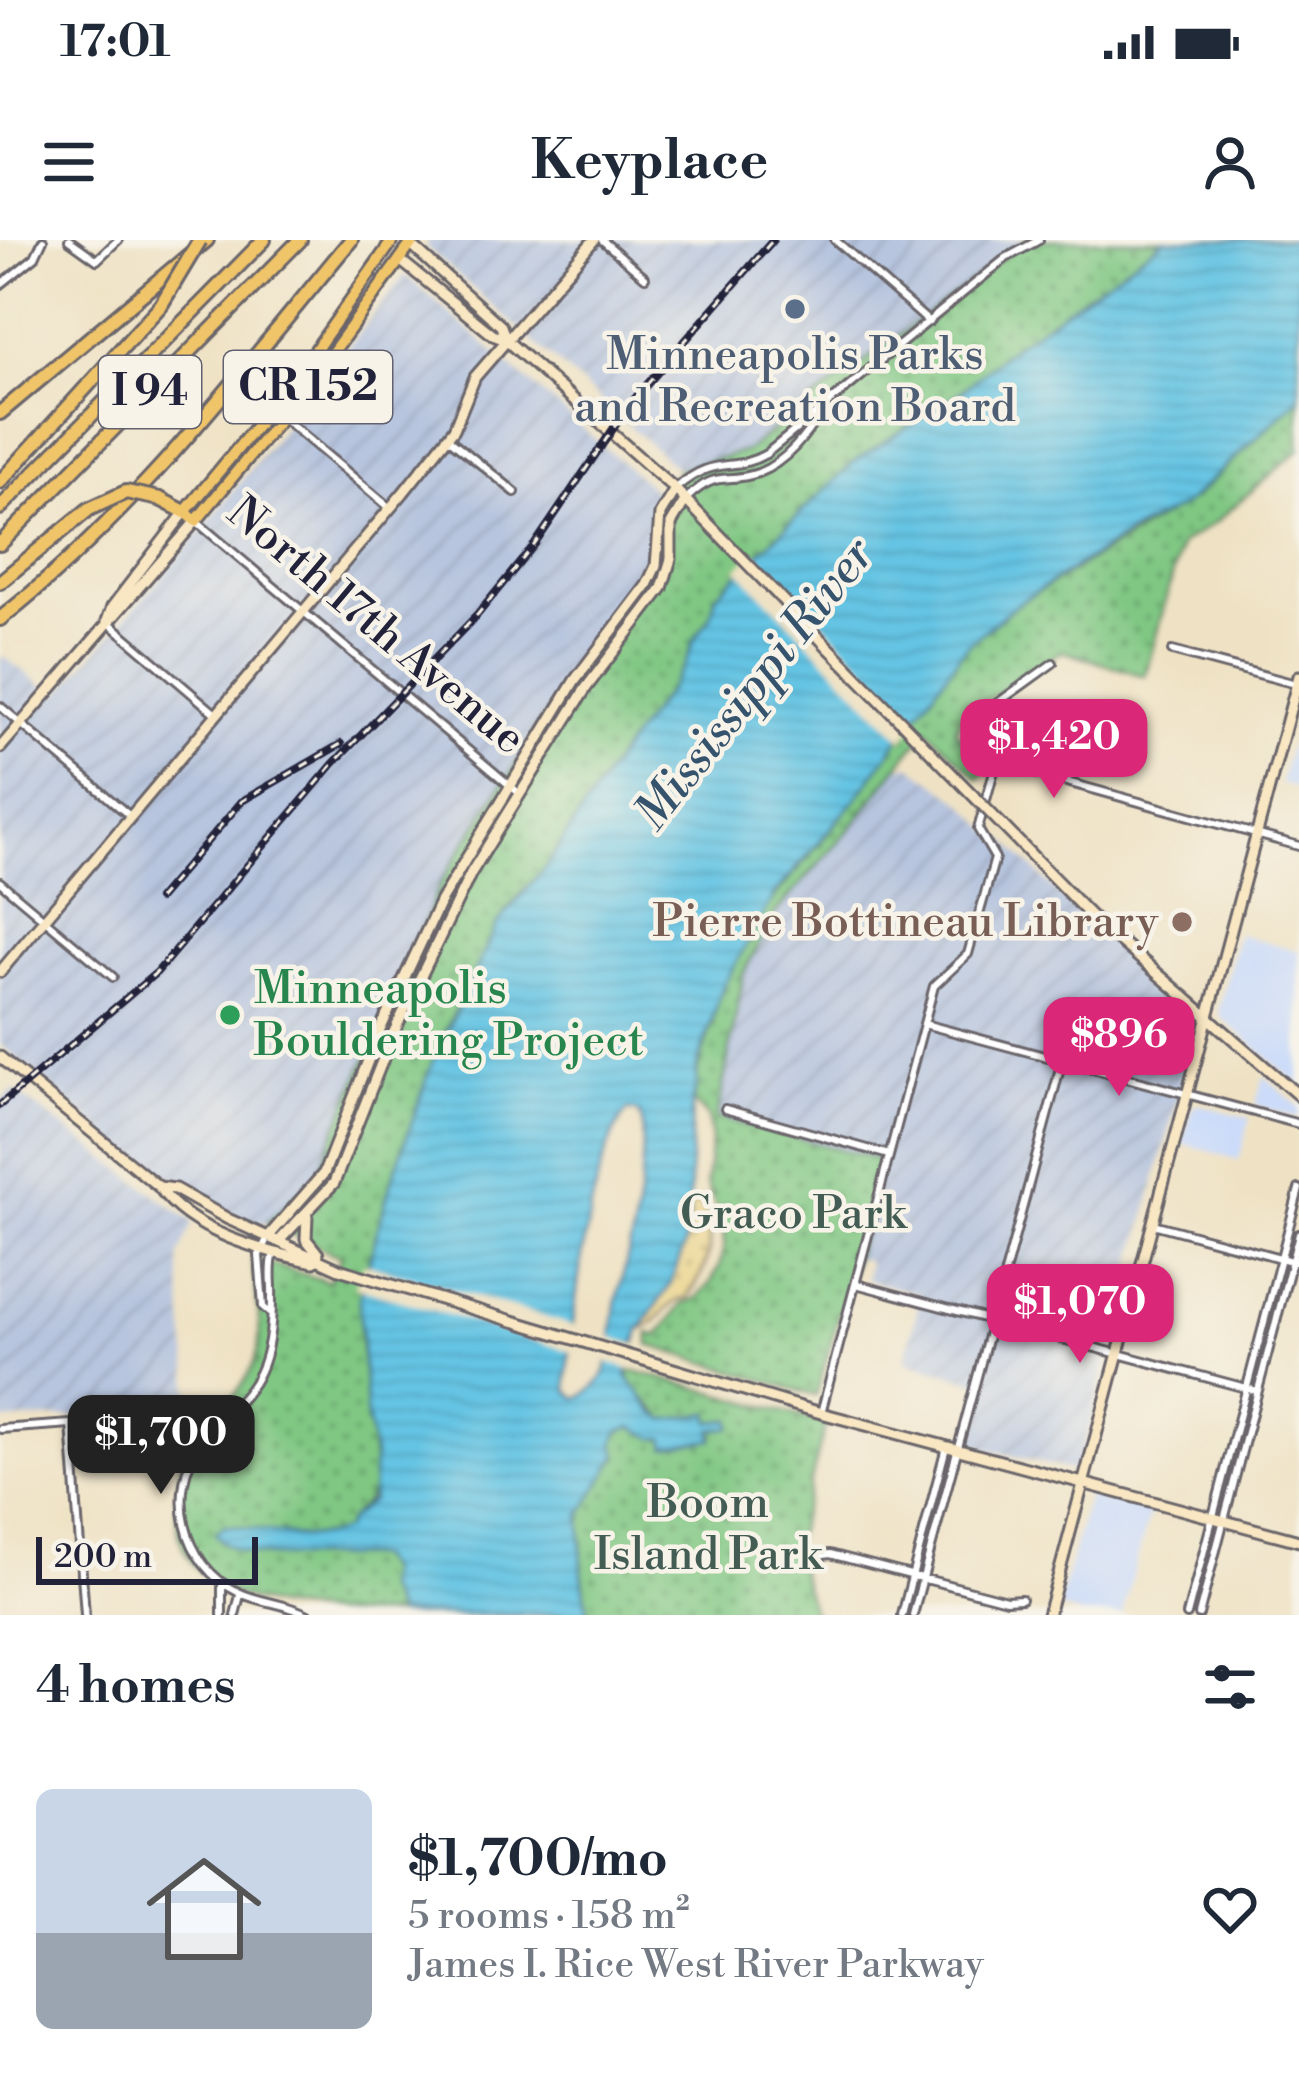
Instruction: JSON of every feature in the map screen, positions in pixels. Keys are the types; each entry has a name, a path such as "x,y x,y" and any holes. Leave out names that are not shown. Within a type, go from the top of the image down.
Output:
{"highway":[{"path":"0,482 161,305 204,240"},
{"path":"0,409 204,240"},
{"name":"I 94","path":"0,508 264,240"},
{"name":"I 94","path":"0,544 300,240"},
{"path":"0,619 122,512 352,240"},
{"path":"0,582 89,509 119,493 139,492 191,517"}],"main road":[{"name":"CR 152","path":"191,517 390,249 410,242"},
{"name":"CR 152","path":"191,517 283,418 390,249"}],"street":[{"path":"0,285 35,257 43,240"},
{"path":"69,240 98,260 118,240"},
{"path":"0,972 448,438 472,382 598,240 645,277"},
{"path":"835,240 929,322"},
{"path":"308,1615 241,1594 222,1583 190,1540 182,1513 183,1485 198,1447 255,1383 270,1337 274,1239 315,1188 380,1030 441,900 574,680 646,585 656,566 660,514 675,489 705,466 754,460 1018,250 1039,240"},
{"path":"410,242 500,326 506,340"},
{"path":"390,249 493,335 506,340 675,489 1091,916 1299,1096"},
{"path":"262,1249 334,1183 392,1036 462,890 586,688 662,588 671,559 671,524 686,500 706,482 756,474 773,465 803,439 828,403"},
{"path":"271,408 390,508"},
{"path":"448,438 515,492"},
{"name":"North 17th Avenue","path":"191,517 520,794"},
{"name":"CR 152","path":"0,748 191,517"},
{"path":"107,621 218,715"},
{"path":"1052,1614 1298,682 1172,651"},
{"path":"1053,663 967,725 965,734 971,744 995,764 1299,846"},
{"path":"0,706 131,817"},
{"path":"821,1413 934,986 968,955 995,858 977,829 995,764"},
{"path":"0,881 113,977"},
{"path":"924,1024 1299,1124"},
{"path":"380,1030 392,1036"},
{"path":"0,1057 159,1187 169,1201 274,1254 335,1267 821,1413 1299,1541"},
{"path":"902,1615 992,1321 1062,1061"},
{"path":"725,1109 889,1155"},
{"path":"341,1129 353,1133"},
{"path":"159,1187 175,1189 335,1267"},
{"path":"1198,1615 1247,1388 1299,1189"},
{"path":"308,1210 306,1239 311,1249 335,1267"},
{"path":"1153,1223 1295,1262"},
{"path":"1186,1615 1295,1262 1299,1234"},
{"path":"262,1249 263,1307 269,1312"},
{"path":"856,1284 1257,1390"},
{"path":"0,1429 71,1424 85,1615"},
{"path":"913,1615 951,1449"},
{"path":"812,1557 830,1554 1004,1600 1021,1599"},
{"path":"222,1583 222,1615"},
{"path":"236,1615 241,1594"}],"shaded area":[{"path":"431,240 1026,240 746,451 678,469 425,246"},
{"path":"405,275 661,496 643,579 570,678 442,880 316,1176 267,1223 247,1222 127,1152 0,1044 0,659 4,657 57,696 194,540"},
{"path":"1289,746 1299,748 1299,789 1280,784"},
{"path":"910,765 963,802 999,840 1004,838 1069,905 1198,1022 1077,1472 967,1444 981,1383 905,1361 921,1294 869,1281 868,1261 815,1246 717,1118 744,973 776,912 845,835 895,769"},
{"path":"1238,934 1299,951 1299,1085 1221,1017"},
{"path":"1264,1076 1299,1107 1299,1118 1255,1105"},
{"path":"13,1090 193,1222 179,1257 192,1411 0,1421 0,1101"},
{"path":"1197,1104 1250,1118 1239,1160 1182,1143"},
{"path":"1093,1493 1151,1508 1122,1615 1082,1615 1059,1604 1088,1496"}],"sand":[{"path":"690,1202 701,1203 706,1216 709,1240 701,1275 687,1298 673,1303 640,1330 675,1270"}],"green space":[{"path":"1026,240 1164,240 1010,349 960,393 854,462 716,595 710,618 670,688 621,752 547,865 506,911 442,1037 388,1192 361,1289 360,1337 375,1477 368,1500 345,1529 330,1534 300,1536 225,1526 249,1551 376,1557 387,1572 384,1588 397,1615 293,1610 226,1590 200,1572 183,1547 178,1479 185,1446 196,1425 236,1393 256,1357 259,1329 252,1258 329,1282 341,1257 267,1223 316,1176 442,880 570,678 643,579 655,514 669,484 678,469 746,451"},
{"name":"Graco Park","path":"1299,398 1299,450 1216,522 1181,544 1145,676 1062,651 961,717 955,730 986,771 979,779 927,729 845,835 776,912 744,972 717,1118 883,1160 816,1396 649,1345 649,1333 658,1336 683,1304 697,1298 711,1283 720,1264 723,1225 706,1183 711,1141 708,1117 692,1101 723,986 763,911 855,800 967,645 1014,606 1194,498"},
{"name":"Boom Island Park","path":"628,1369 826,1423 793,1549 814,1615 588,1615 580,1557 581,1515 619,1431 632,1427 664,1438 666,1446 713,1439 710,1414 666,1420 630,1384"}],"water":[{"name":"Mississippi River","path":"1164,240 1299,240 1299,398 1184,505 1131,532 1014,606 967,645 855,800 774,895 723,986 697,1067 684,1247 670,1285 640,1330 627,1376 654,1412 666,1420 710,1413 711,1422 731,1420 732,1427 712,1430 713,1440 666,1447 664,1438 632,1427 619,1431 614,1443 618,1454 581,1515 588,1615 397,1615 384,1588 387,1572 376,1557 265,1555 226,1544 215,1533 225,1526 300,1536 330,1534 345,1529 372,1500 374,1456 366,1411 359,1299 388,1192 433,1060 498,923 547,865 621,752 670,688 710,618 716,595 854,462 960,393 1010,349","holes":["628,1110 639,1113 640,1190 610,1356 600,1381 577,1398 568,1391 567,1379 593,1199 614,1132"]}],"pier":[{"path":"754,552 917,720 903,740 737,569"},
{"path":"364,1263 578,1327 575,1353 355,1287"},
{"path":"609,1336 641,1346 634,1371 603,1361"}],"railway":[{"path":"0,1105 157,972 334,763 478,614 535,544 630,404 773,240"},
{"path":"158,899 242,801 341,744"}],"place":[{"name":"Minneapolis Parks and Recreation Board","path":"795,309"},
{"name":"Pierre Bottineau Library","path":"1182,922"},
{"name":"Minneapolis Bouldering Project","path":"230,1015"}]}
